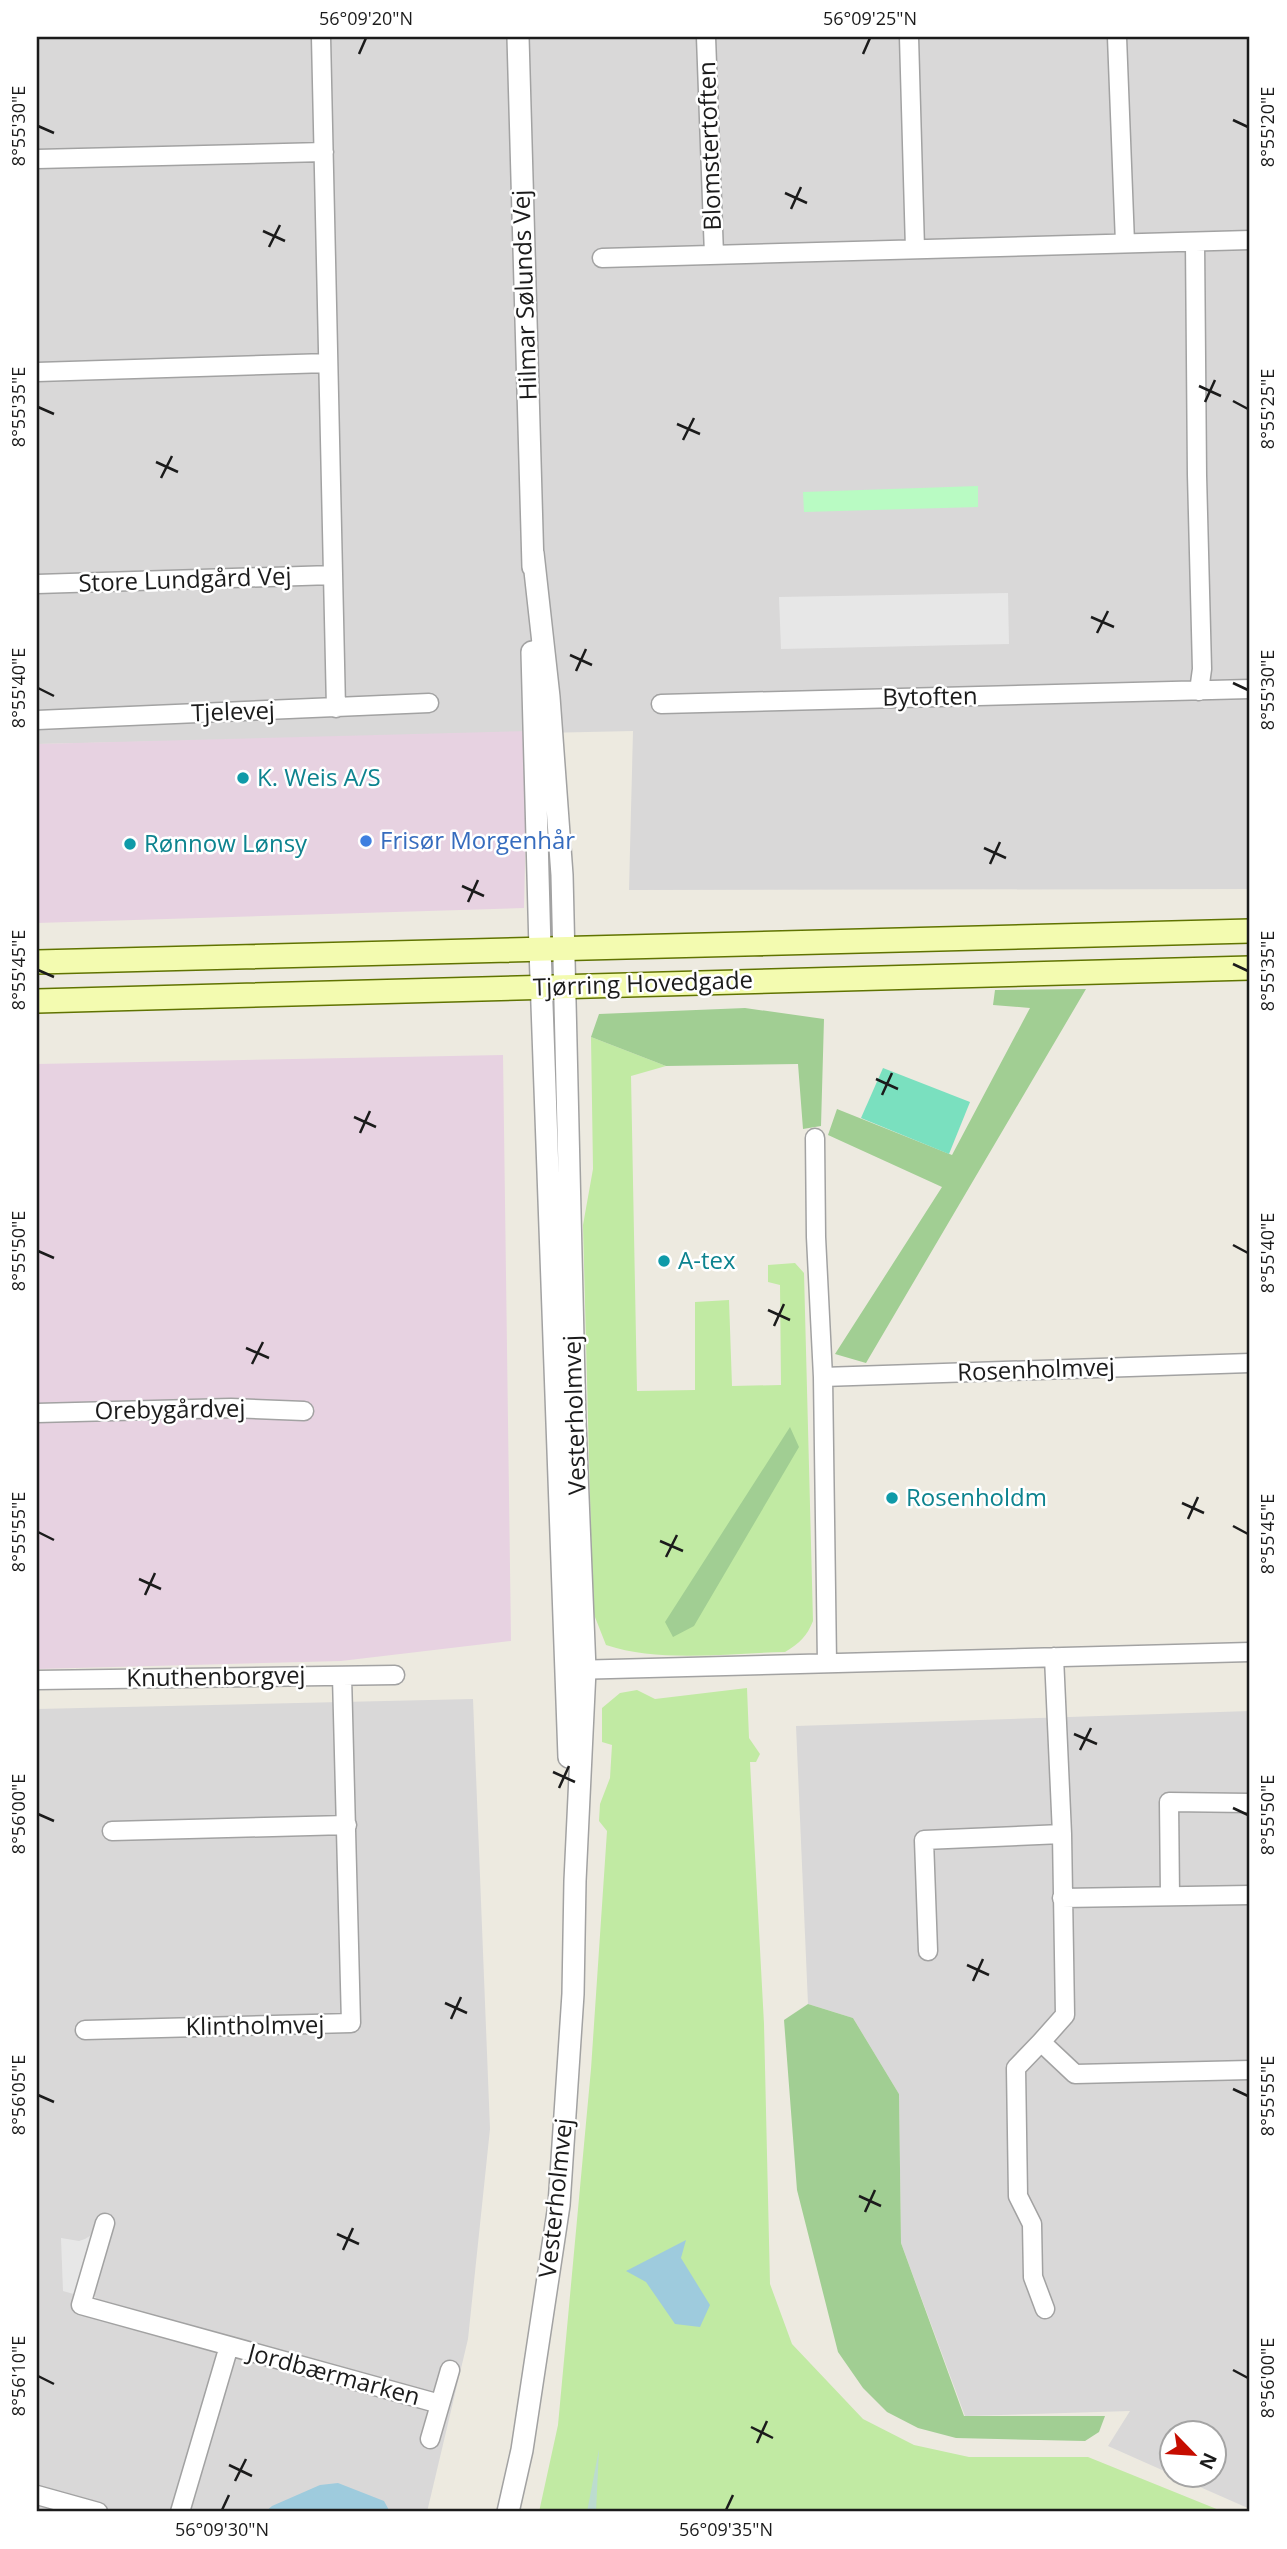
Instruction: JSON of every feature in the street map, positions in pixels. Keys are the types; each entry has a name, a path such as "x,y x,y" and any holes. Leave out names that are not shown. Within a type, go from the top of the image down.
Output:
{"main road":[{"name":"Tjørring Hovedgade","path":"37,962 1250,931"},
{"name":"Tjørring Hovedgade","path":"37,1001 1250,968"}],"street":[{"path":"321,37 336,708"},
{"name":"Hilmar Sølunds Vej","path":"518,37 533,553 532,698 540,950 553,986"},
{"name":"Blomstertoften","path":"706,37 714,255"},
{"path":"909,37 915,249"},
{"path":"1117,37 1125,243"},
{"path":"37,159 324,152"},
{"name":"Blomstertoften","path":"602,258 1250,240"},
{"path":"1195,242 1202,669 1199,691"},
{"path":"37,372 328,363"},
{"name":"Hilmar Sølunds Vej","path":"533,553 549,697 562,875 564,949"},
{"name":"Store Lundgård Vej","path":"37,584 333,575"},
{"name":"Bytoften","path":"661,704 1250,689"},
{"name":"Tjelevej","path":"37,720 429,703"},
{"name":"Vesterholmvej","path":"508,2512 522,2450 559,2205 573,1993 575,1670 553,986 564,949"},
{"path":"815,1138 816,1237 823,1377 827,1663"},
{"name":"Rosenholmvej","path":"823,1377 1250,1363"},
{"name":"Orebygårdvej","path":"37,1413 231,1408 304,1411"},
{"path":"575,1670 1250,1651"},
{"path":"1045,2309 1033,2277 1032,2224 1018,2196 1016,2068 1065,2015 1062,1835 1054,1657"},
{"name":"Knuthenborgvej","path":"37,1679 395,1675"},
{"name":"Klintholmvej","path":"85,2030 351,2024 342,1676"},
{"path":"1170,1896 1169,1802 1250,1803"},
{"path":"112,1831 346,1825"},
{"path":"928,1951 924,1840 1062,1835"},
{"path":"1062,1898 1250,1895"},
{"path":"1041,2042 1075,2074 1250,2070"},
{"name":"Jordbærmarken","path":"105,2223 81,2305 440,2404"},
{"name":"Jordbærmarken","path":"180,2512 229,2346"},
{"name":"Jordbærmarken","path":"430,2439 450,2370"},
{"path":"37,2495 98,2512"}],"shaded area":[{"path":"37,37 1250,37 1250,889 629,890 633,731 37,744"},
{"path":"1008,593 1009,644 781,649 779,597"},
{"path":"528,731 524,908 37,923 37,744"},
{"path":"503,1055 511,1641 341,1661 37,1669 37,1064"},
{"path":"473,1699 490,2129 468,2339 427,2512 37,2512 37,1709"},
{"path":"1250,1711 1250,2509 1207,2490 1228,2490 1228,2420 1158,2420 1158,2468 1108,2446 1130,2411 965,2416 901,2243 899,2094 853,2018 808,2004 796,1726"},
{"path":"97,2221 93,2293 98,2301 63,2291 61,2238 79,2241 85,2239 90,2236"}],"green space":[{"path":"978,486 978,507 804,512 803,492"},
{"path":"1086,989 866,1363 835,1354 942,1187 828,1135 837,1109 952,1155 1030,1008 993,1005 995,990"},
{"path":"745,1008 824,1019 821,1126 803,1129 798,1064 666,1066 591,1037 599,1014"},
{"path":"591,1037 666,1066 631,1076 637,1391 695,1390 695,1302 729,1300 732,1386 781,1385 780,1285 768,1282 768,1265 795,1263 804,1273 813,1621 802,1639 785,1652 694,1656 627,1651 606,1645 593,1612 583,1225 593,1169"},
{"path":"883,1068 970,1102 949,1154 861,1118"},
{"path":"790,1427 799,1447 694,1626 673,1637 665,1622"},
{"path":"747,1688 749,1738 760,1754 756,1762 750,1762 764,2024 770,2284 792,2344 863,2419 914,2445 969,2457 1088,2457 1158,2485 1158,2490 1170,2490 1224,2512 539,2512 558,2425 591,2069 607,1831 599,1821 600,1804 610,1778 612,1745 602,1742 602,1708 620,1693 637,1690 655,1699"},
{"path":"808,2004 853,2018 899,2094 901,2243 964,2416 1105,2416 1099,2432 1085,2441 956,2438 918,2428 887,2412 863,2388 838,2352 797,2190 784,2020"},
{"path":"599,2449 596,2512 587,2512"}],"water":[{"path":"686,2240 681,2258 710,2305 700,2327 675,2324 646,2282 626,2271"},
{"path":"338,2483 384,2501 390,2512 265,2512 272,2506 320,2485"}],"place":[{"name":"K. Weis A/S","path":"243,778"},
{"name":"Frisør Morgenhår","path":"366,841"},
{"name":"Rønnow Lønsy","path":"130,844"},
{"name":"A-tex","path":"664,1261"},
{"name":"Rosenholdm","path":"892,1498"}]}
